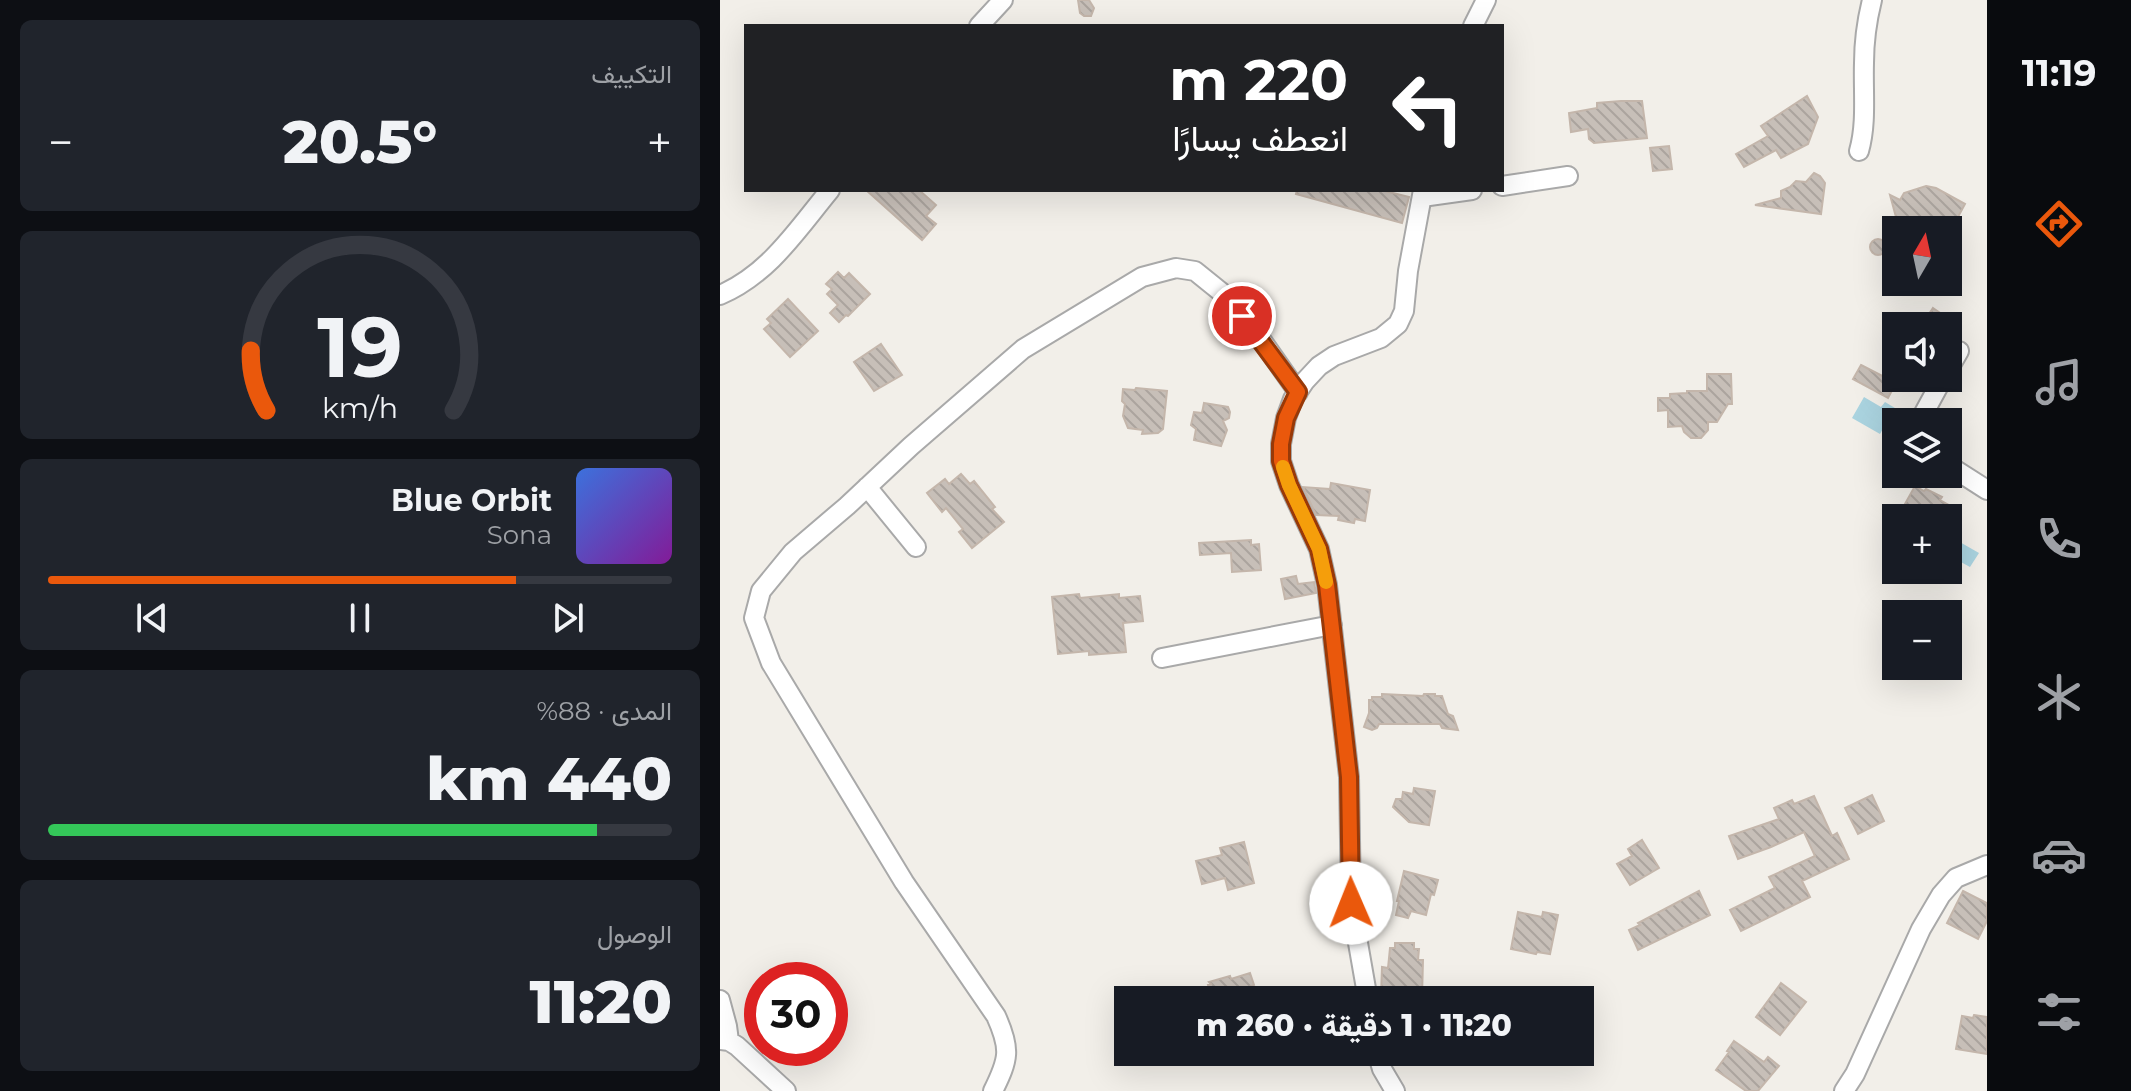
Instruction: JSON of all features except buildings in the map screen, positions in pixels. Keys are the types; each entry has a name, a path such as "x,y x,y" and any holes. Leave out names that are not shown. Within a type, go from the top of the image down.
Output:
{"street":[{"path":"981,24 1003,0"},
{"path":"1474,24 1486,0"},
{"path":"1859,151 1862,141 1866,30 1872,0"},
{"path":"1504,186 1568,176"},
{"path":"720,295 757,275 828,192"},
{"path":"1366,986 1351,903 1349,777 1332,625 1319,549 1289,485 1281,461 1281,444 1286,418 1298,392 1319,366 1334,356 1381,338 1398,324 1404,311 1422,194 1447,192"},
{"path":"993,1091 1005,1067 1006,1039 996,1016 896,869 771,663 754,618 761,591 793,552 1023,349 1142,277 1176,268 1195,271 1226,296 1298,392"},
{"path":"1962,474 1987,490"},
{"path":"867,487 916,547"},
{"path":"1162,658 1332,625"},
{"path":"1844,1091 1855,1074 1921,929 1941,895 1956,878 1987,865"},
{"path":"720,1000 727,1026 724,1040 737,1046 786,1091"},
{"path":"1381,1066 1395,1091"}],"water":[{"path":"1864,397 1881,407 1885,402 1895,408 1882,408 1880,434 1852,418"},
{"path":"1962,543 1979,553 1970,567 1962,563"}],"slow traffic":[{"path":"1283,467 1319,549 1326,582"}],"route":[{"path":"1242,316 1298,392 1286,418 1281,461 1319,549 1327,585 1349,777 1351,903"}]}
